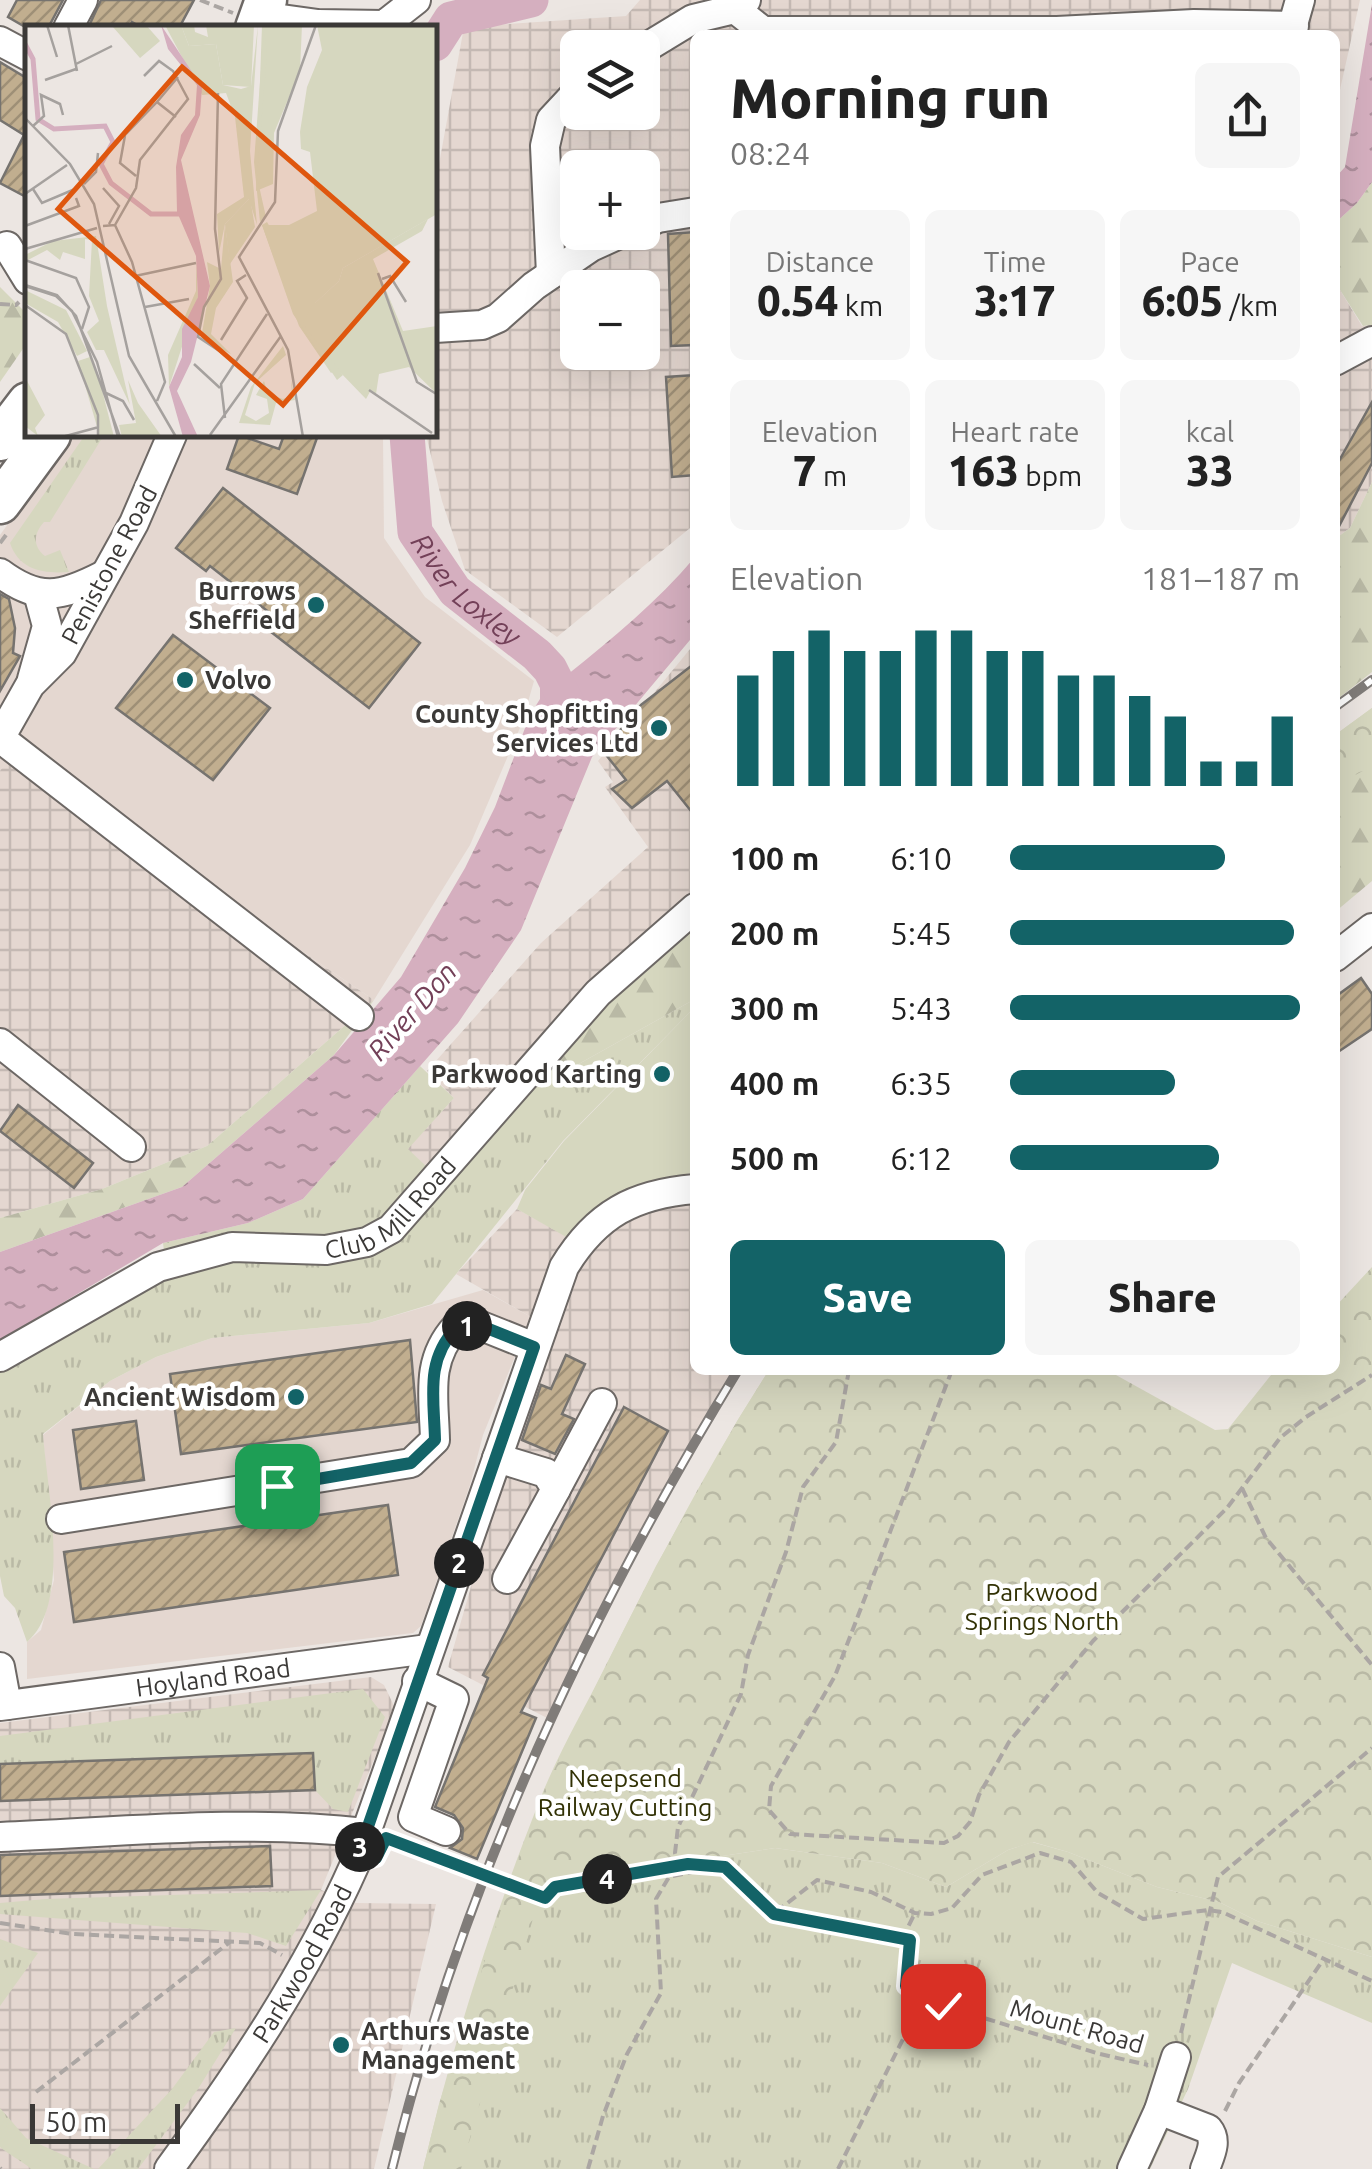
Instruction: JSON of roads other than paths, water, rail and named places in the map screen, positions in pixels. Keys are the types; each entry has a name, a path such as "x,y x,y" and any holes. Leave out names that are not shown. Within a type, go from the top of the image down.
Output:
{"highway":[{"path":"0,440 25,406"},
{"path":"4,518 48,438"}],"street":[{"path":"70,25 83,0"},
{"path":"241,12 336,25 384,25 416,0"},
{"path":"660,39 693,19 741,4 762,30"},
{"path":"1103,30 1295,21"},
{"path":"0,41 25,54"},
{"path":"551,274 544,146 551,120 560,110"},
{"path":"660,218 690,213"},
{"path":"16,250 22,292"},
{"path":"438,328 482,325 498,318 585,250"},
{"path":"1340,358 1372,341"},
{"name":"Penistone Road","path":"0,738 30,685 62,653 134,524 171,438"},
{"path":"0,573 49,595 73,591 102,576"},
{"path":"30,685 47,626 38,593"},
{"path":"0,738 359,1016"},
{"name":"Club Mill Road","path":"0,1357 158,1267 232,1247 326,1250 367,1242 391,1228 598,993 690,912"},
{"path":"1340,953 1372,928"},
{"path":"0,1043 132,1148"},
{"name":"Parkwood Road","path":"169,2169 246,2064 325,1931 355,1864 564,1267 580,1239 620,1208 671,1192 690,1190"},
{"path":"61,1519 411,1463 435,1440 434,1364 442,1342 456,1328 479,1325 534,1347"},
{"path":"507,1578 602,1402"},
{"path":"497,1458 546,1473 556,1489"},
{"name":"Hoyland Road","path":"3,1705 428,1649"},
{"path":"0,1667 3,1705"},
{"path":"417,1681 454,1699 413,1817 446,1831"},
{"path":"0,1836 245,1828 322,1828 365,1833"},
{"path":"1132,2169 1159,2110 1168,2065"},
{"path":"1159,2110 1212,2134 1214,2142 1205,2169"}],"water":[{"path":"1372,4 1372,182 1340,218 1340,172 1345,167"},
{"name":"River Don","path":"690,562 690,640 592,757 521,930 458,1023 303,1199 248,1223 163,1243 0,1340 0,1252 182,1187 334,1055 401,977 465,868 540,699 540,681 556,663 567,675"}],"waterway":[{"name":"River Loxley","path":"438,39 451,19 531,0"},
{"name":"River Loxley","path":"407,438 415,532 455,591 550,669 571,711"}],"railway":[{"path":"1340,703 1372,680"},
{"path":"392,2169 454,1960 534,1756 630,1560 735,1375"}],"place":[{"name":"Burrows Sheffield","path":"316,605"},
{"name":"Volvo","path":"185,680"},
{"name":"County Shopfitting Services Ltd","path":"659,728"},
{"name":"Parkwood Karting","path":"662,1074"},
{"name":"Ancient Wisdom","path":"296,1397"},
{"name":"Arthurs Waste Management","path":"341,2045"}],"park label":[{"name":"Parkwood Springs North","path":"1042,1606"},
{"name":"Neepsend Railway Cutting","path":"625,1792"}]}
